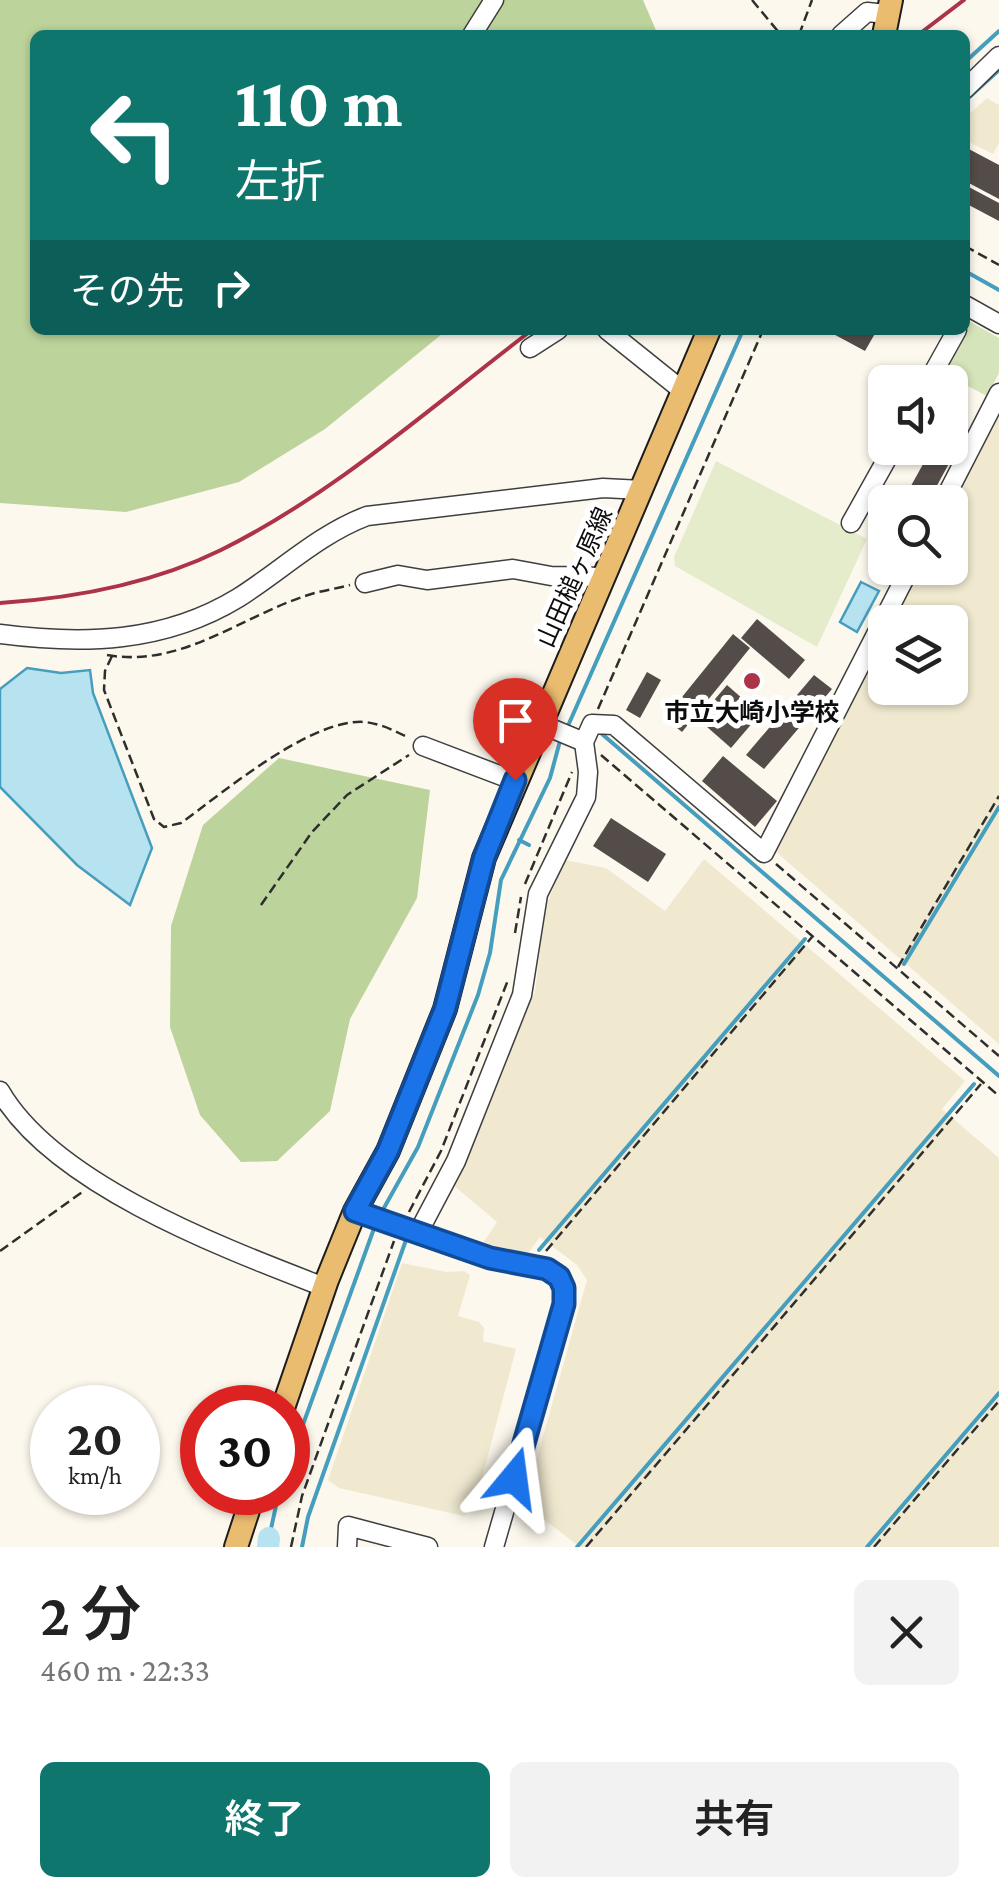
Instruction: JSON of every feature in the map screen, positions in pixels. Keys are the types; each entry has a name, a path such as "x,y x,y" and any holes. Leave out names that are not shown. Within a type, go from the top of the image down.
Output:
{"main road":[{"name":"山田槌ヶ原線","path":"291,1385 324,1287 388,1151 445,1009 484,858 707,335"},
{"path":"236,1547 246,1515"}],"street":[{"path":"475,30 494,0"},
{"path":"847,30 867,12 887,16"},
{"path":"970,84 999,56"},
{"path":"970,311 999,324"},
{"path":"530,348 550,335"},
{"path":"614,335 684,391"},
{"path":"937,365 954,335"},
{"path":"952,485 999,393"},
{"path":"852,523 884,465"},
{"path":"0,634 92,641 139,636 191,621 238,597 333,531 367,516 604,488 642,490"},
{"path":"366,582 398,576 426,580 513,569 551,576 603,577"},
{"path":"402,1229 456,1161 522,995 538,894 586,797 580,740 592,724 614,725 764,853 901,585"},
{"path":"541,724 580,740"},
{"path":"424,746 515,780"},
{"path":"0,1091 35,1138 98,1181 227,1249 324,1287"},
{"path":"359,1213 490,1258 547,1269 559,1277 564,1288 564,1304 494,1547"},
{"path":"346,1547 348,1526 428,1547"}],"path":[{"path":"752,0 777,30"},
{"path":"801,30 812,0"},
{"path":"970,249 999,265"},
{"path":"592,724 761,335"},
{"path":"112,656 104,671 104,690 154,818 164,827 181,823 276,754 348,724 386,726 424,746"},
{"path":"580,740 999,1096"},
{"path":"261,904 312,832 347,794 424,746"},
{"path":"514,942 523,888 571,773"},
{"path":"897,968 999,796"},
{"path":"764,853 999,1056"},
{"path":"532,1266 814,936"},
{"path":"290,1547 302,1496 402,1229 441,1151 509,977"},
{"path":"586,1547 983,1082"},
{"path":"0,1251 98,1181"},
{"path":"874,1547 999,1401"}],"shaded area":[{"path":"987,98 999,105 999,143 993,154 970,142 970,113"},
{"path":"999,408 999,1044 775,851 868,667 868,705 968,705 968,605 899,605 909,585 968,585 968,485 960,485"},
{"path":"704,859 965,1081 942,1109 999,1158 999,1547 580,1547 524,1504 587,1280 577,1265 540,1237 526,1256 483,1243 497,1222 452,1184 535,992 545,908 565,860 606,868 665,911"},
{"path":"402,1263 470,1275 458,1316 479,1322 484,1328 483,1341 516,1349 474,1508 464,1516 339,1488 328,1480"}],"green space":[{"path":"0,0 643,0 656,30 30,30 30,335 441,335 325,429 239,482 126,512 0,503"},
{"path":"970,322 999,338 999,373 987,396 968,386 968,365 943,365 962,335 970,335"},
{"path":"716,461 867,539 817,647 675,566 674,557"},
{"path":"279,758 430,790 417,898 350,1019 330,1111 277,1161 241,1162 200,1115 170,1027 171,926 203,825"}],"water":[{"path":"861,582 879,591 868,605 857,632 840,622"},
{"path":"27,668 61,673 90,670 93,693 152,848 130,905 77,865 0,787 0,689"}],"building":[{"path":"970,150 999,165 999,199 970,184"},
{"path":"970,188 999,203 999,221 970,206"},
{"path":"835,335 874,335 865,351"},
{"path":"923,465 948,465 937,485 911,485"},
{"path":"757,619 805,660 789,679 741,638"},
{"path":"733,634 750,648 682,732 665,718"},
{"path":"647,672 661,680 640,718 626,710"},
{"path":"814,675 832,689 764,769 746,755"},
{"path":"727,685 760,714 731,748 698,719"},
{"path":"723,756 777,801 755,827 702,781"},
{"path":"611,818 666,854 648,882 593,846"}],"waterway":[{"path":"970,57 999,31"},
{"path":"970,96 999,70"},
{"path":"970,274 999,290"},
{"path":"567,728 741,335"},
{"path":"602,734 999,1076"},
{"path":"380,1215 418,1147 478,995 490,953 501,880 550,778 560,741"},
{"path":"904,964 999,807"},
{"path":"519,840 529,845"},
{"path":"539,1250 805,939"},
{"path":"577,1547 974,1084"},
{"path":"310,1405 376,1223"},
{"path":"302,1547 308,1517 406,1240"},
{"path":"560,1267 570,1277 572,1298"},
{"path":"867,1547 999,1393"},
{"path":"269,1538 274,1515"},
{"path":"268,1547 269,1538"}],"railway":[{"path":"925,30 964,0"},
{"path":"0,603 113,587 168,572 221,550 343,476 526,335"}],"place":[{"name":"市立大崎小学校","path":"752,681"}],"route":[{"path":"514,1478 564,1304 559,1277 547,1269 490,1258 355,1211 388,1151 445,1009 457,974 480,871 515,780"}]}
